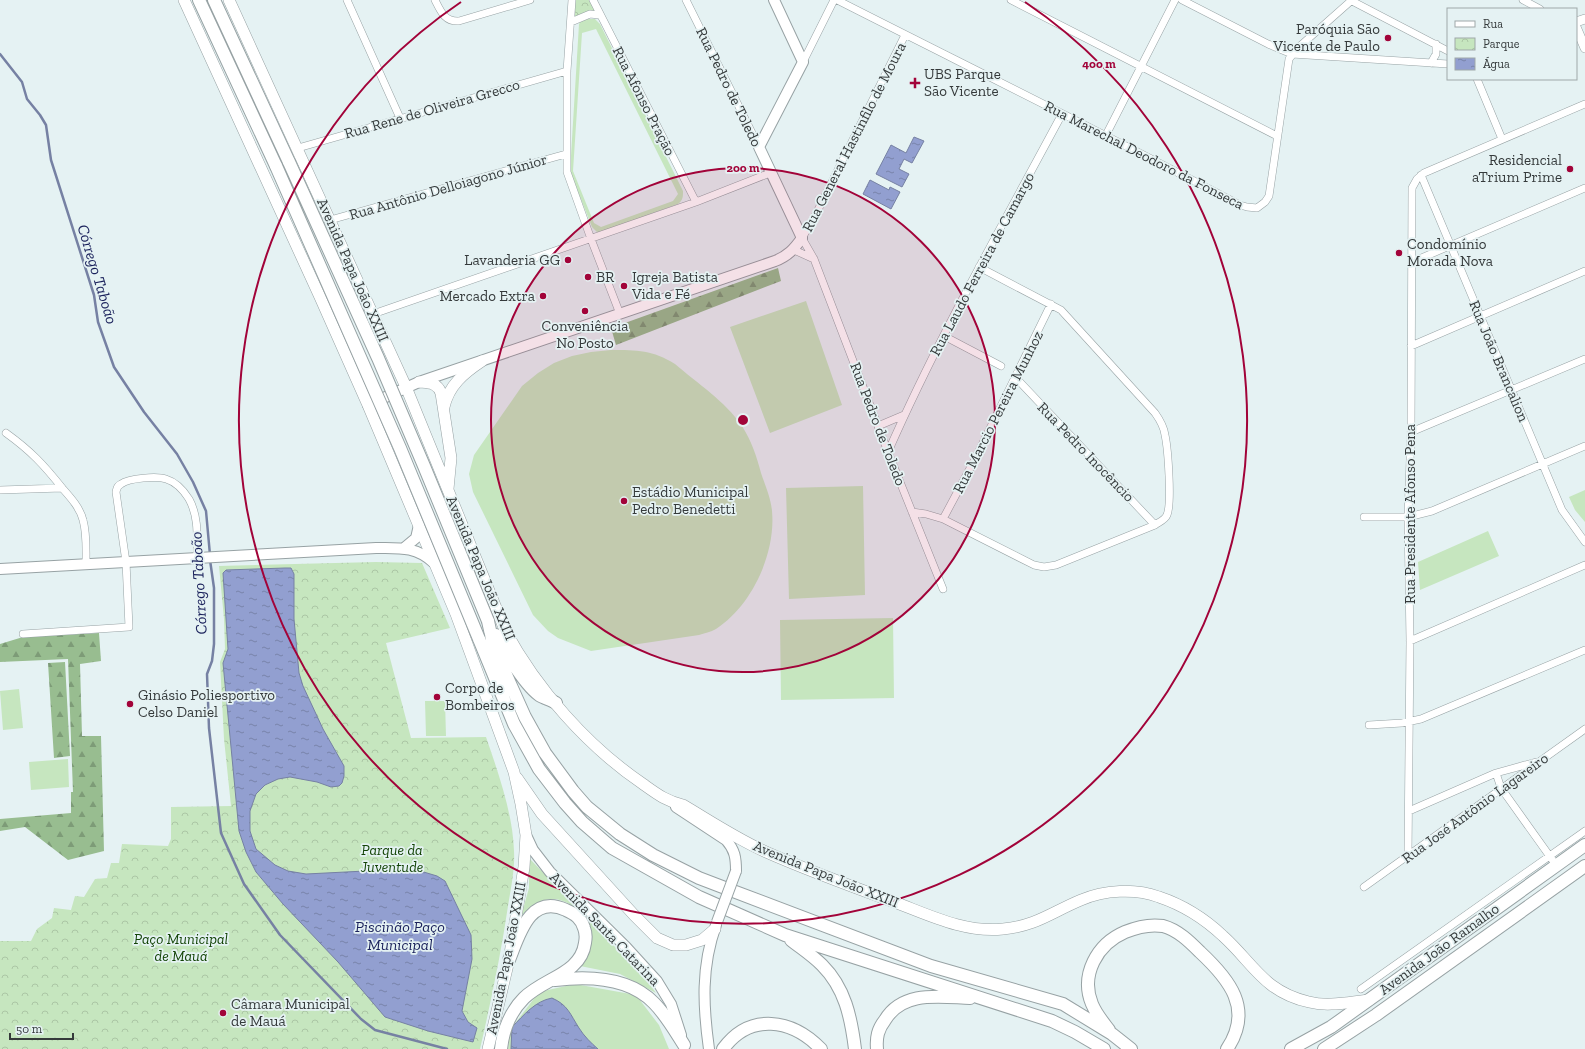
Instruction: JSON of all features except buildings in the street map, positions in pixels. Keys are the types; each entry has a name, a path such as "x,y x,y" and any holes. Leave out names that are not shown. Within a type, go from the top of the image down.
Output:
{"highway":[{"name":"Avenida Papa João XXIII","path":"199,0 276,166 403,455 503,699 521,737 539,769 564,803 582,822 612,848 699,897 785,935 1052,1021 1075,1032 1104,1049"},
{"name":"Avenida Papa João XXIII","path":"214,0 381,365 488,621 493,644 525,717 545,753 573,792 587,807 620,834 652,856 699,878 931,966 1063,1004 1112,1034 1131,1049"},
{"path":"488,621 509,657 527,683 539,695 556,703"},
{"name":"Avenida João Ramalho","path":"1291,1049 1331,1027 1369,1000 1553,860 1585,844"},
{"name":"Avenida João Ramalho","path":"1324,1049 1376,1015 1585,866"},
{"path":"498,1042 516,1007 532,991 578,963 583,953 586,937 582,922 575,914 563,908 549,906 538,909 530,914 524,923 509,960"},
{"path":"1112,1034 1097,1014 1092,1003 1089,979 1090,969 1096,955 1108,942 1120,934 1148,925 1163,926 1173,930 1187,939 1220,970 1233,991 1239,1012 1238,1027 1232,1042 1227,1049"},
{"path":"785,935 822,965 834,980 843,996 849,1012 855,1049"},
{"path":"550,981 576,977 598,979 630,986 654,1003 685,1047"},
{"path":"877,1049 877,1034 889,1013 900,1003 913,998 928,996 986,999"},
{"path":"723,1049 731,1040 745,1029 752,1026 772,1024 781,1024 801,1032 812,1039 821,1049"}],"main road":[{"name":"Avenida Papa João XXIII","path":"184,0 368,405 474,661 514,772 526,835 521,889 509,960 498,1042 488,1049"},
{"name":"Avenida Papa João XXIII","path":"229,0 406,387 505,630 526,664 556,703 581,732 605,755 630,775 669,802 683,805 765,851 839,882 945,921 967,927 1002,929 1032,923 1081,900 1098,894 1134,892 1158,896 1183,907 1206,921 1225,937 1260,976 1283,993 1300,1000 1316,1003 1337,1004 1369,1000"},
{"path":"759,147 803,62 774,0"},
{"name":"Rua Pedro de Toledo","path":"759,147 802,238"},
{"path":"368,405 418,382 783,258 794,250 802,238"},
{"path":"443,410 446,398 459,378 482,361"},
{"path":"418,382 432,383 438,387 441,393 451,458 448,489"},
{"path":"404,548 416,538 419,526"},
{"path":"0,569 219,556 404,548 420,552 434,563"},
{"path":"514,772 546,819 645,928 657,938 673,945 686,945 702,940 716,925"},
{"path":"669,802 726,840 732,847 736,856 736,871 716,925 707,958 704,1014 709,1049"},
{"name":"Avenida Santa Catarina","path":"526,835 533,850 550,872 626,947 657,981 671,1004 685,1047"}],"street":[{"path":"347,0 400,118"},
{"path":"435,0 441,13 447,19 454,22 530,0"},
{"path":"572,0 567,71 566,154 569,179 620,314"},
{"name":"Rua Afonso Pração","path":"593,0 599,15 696,202"},
{"name":"Rua Pedro de Toledo","path":"686,0 759,147"},
{"path":"803,62 836,0"},
{"name":"Rua Marechal Deodoro da Fonseca","path":"836,0 1106,135 1240,205 1253,208 1261,206 1269,196 1287,65 1292,54"},
{"path":"1011,0 1141,65 1277,136"},
{"path":"1106,135 1175,0"},
{"path":"1182,0 1268,44 1292,54 1447,64"},
{"path":"1292,54 1351,0 1447,50"},
{"path":"1523,0 1538,8"},
{"path":"571,22 590,14 599,15"},
{"path":"1577,29 1585,48"},
{"name":"Rua General Hastinfilo de Moura","path":"802,238 812,222 905,35"},
{"path":"1431,63 1436,54 1436,44"},
{"name":"Rua Rene de Oliveira Grecco","path":"298,148 567,71"},
{"path":"1477,80 1502,139"},
{"path":"1421,175 1585,104"},
{"name":"Rua Laudo Ferreira de Camargo","path":"888,452 904,415 979,267 1062,114"},
{"name":"Rua Antônio Delloiagono Júnior","path":"330,220 566,154"},
{"path":"373,314 696,202 770,173"},
{"name":"Rua João Brancalion","path":"1421,175 1565,515 1585,542"},
{"name":"Rua Presidente Afonso Pena","path":"1408,856 1410,641 1408,517 1411,432 1412,188 1414,182 1421,175"},
{"path":"1412,262 1585,188"},
{"name":"Rua Pedro de Toledo","path":"802,238 814,259 888,452 943,589"},
{"path":"794,250 814,259"},
{"path":"912,512 943,519 1034,565 1044,567 1056,565 1155,525 1166,516 1170,492 1165,435 1161,421 1155,413 1070,318 1051,304 979,267"},
{"path":"1411,346 1585,271"},
{"name":"Rua Marcio Pereira Munhoz","path":"943,519 1016,378 1051,304"},
{"path":"944,336 1001,366"},
{"path":"1411,432 1585,359"},
{"name":"Rua Pedro Inocêncio","path":"1016,378 1155,525"},
{"path":"878,426 904,415"},
{"path":"6,433 24,445 42,462 80,512 83,521 86,564"},
{"path":"1364,517 1408,517 1432,511 1585,446"},
{"path":"23,634 129,627 126,562 116,492 118,486 129,480 154,478 165,479 173,482 182,489 189,499 194,513 201,557"},
{"path":"0,490 62,488"},
{"path":"1410,641 1585,565"},
{"path":"1369,726 1409,722 1421,719 1585,650"},
{"name":"Rua José Antônio Lagareiro","path":"1364,887 1585,729"},
{"path":"1409,811 1496,773 1538,762"},
{"path":"1496,773 1501,788 1553,860"},
{"path":"1361,989 1553,860 1585,830"}],"green space":[{"path":"574,0 591,0 595,11 572,20"},
{"path":"595,19 600,24 683,191 681,201 678,204 602,232 597,232 592,227 570,172 579,24 581,21","holes":["596,29 678,194 673,201 601,227 594,223 573,171 582,33"]},
{"path":"778,268 781,281 616,345 611,328"},
{"path":"806,301 842,405 770,433 730,327"},
{"name":"Estádio Municipal Pedro Benedetti","path":"611,350 629,350 652,353 667,359 701,385 727,408 742,426 758,461 770,501 772,511 772,527 766,561 751,593 729,619 716,629 699,635 591,651 558,638 548,631 533,615 473,492 469,474 474,455 522,386 538,373 554,363 572,356"},
{"path":"863,486 865,595 789,599 786,488"},
{"path":"1585,490 1585,522 1575,510 1569,497"},
{"path":"1488,531 1499,556 1420,590 1418,562"},
{"name":"Parque da Juventude","path":"376,562 422,563 450,628 386,643 411,738 486,737 500,779 511,822 514,858 513,872 499,960 480,1049 0,1049 0,941 31,941 37,929 52,918 54,908 71,910 75,896 84,897 95,879 107,878 111,863 119,863 122,844 168,846 171,839 171,807 231,806 224,739 220,662 225,649 219,566"},
{"path":"893,618 894,698 781,700 780,620"},
{"path":"99,633 101,661 80,664 82,736 101,736 104,851 68,860 25,827 0,831 0,819 71,813 71,792 73,792 68,659 0,662 0,644 23,637"},
{"path":"65,662 70,756 54,758 48,663"},
{"path":"19,689 23,728 3,730 0,691"},
{"path":"425,701 445,701 446,736 426,736"},
{"path":"68,759 69,787 31,790 29,762"},
{"path":"529,858 646,979 656,993 620,974 580,966 584,918 576,909 564,901 557,899 544,900 521,916 529,888"},
{"path":"575,984 636,995 659,1025 669,1049 508,1049 510,1030 539,992"}],"water":[{"path":"914,137 924,141 912,163 904,159 899,169 909,174 902,187 876,174 891,145 906,153"},
{"path":"870,180 889,190 890,187 900,192 891,209 863,194"},
{"name":"Piscinão Paço Municipal","path":"291,568 294,574 294,619 299,673 303,686 323,729 344,766 344,776 342,783 339,786 331,787 317,782 290,777 278,779 265,785 256,794 250,811 250,831 256,849 275,865 288,871 306,874 405,869 417,870 437,876 445,881 471,935 472,959 462,1011 468,1022 477,1028 473,1042 428,1031 385,1017 338,962 283,904 256,872 246,852 239,831 223,663 228,649 223,573 226,570"},
{"path":"552,998 565,1007 583,1034 598,1049 511,1049 512,1027 535,1005"}],"waterway":[{"name":"Córrego Taboão","path":"0,54 22,82 27,99 46,125 51,160 94,295 98,322 114,367 144,412 177,454 193,482 206,511 210,555"},
{"name":"Córrego Taboão","path":"210,560 214,588 214,644 212,661 207,674 209,728 221,833 244,884 280,935 361,1019 375,1030 447,1049"}],"place":[{"name":"Paróquia São Vicente de Paulo","path":"1388,38"},
{"name":"UBS Parque São Vicente","path":"915,83"},
{"name":"Residencial aTrium Prime","path":"1570,169"},
{"name":"Condomínio Morada Nova","path":"1399,253"},
{"name":"Lavanderia GG","path":"568,260"},
{"name":"BR","path":"588,277"},
{"name":"Igreja Batista Vida e Fé","path":"624,286"},
{"name":"Mercado Extra","path":"543,296"},
{"name":"Conveniência No Posto","path":"585,311"},
{"name":"Estádio Municipal Pedro Benedetti","path":"624,501"},
{"name":"Corpo de Bombeiros","path":"437,697"},
{"name":"Ginásio Poliesportivo Celso Daniel","path":"130,704"},
{"name":"Câmara Municipal de Mauá","path":"223,1013"}],"park label":[{"name":"Paço Municipal de Mauá","path":"181,948"}]}
